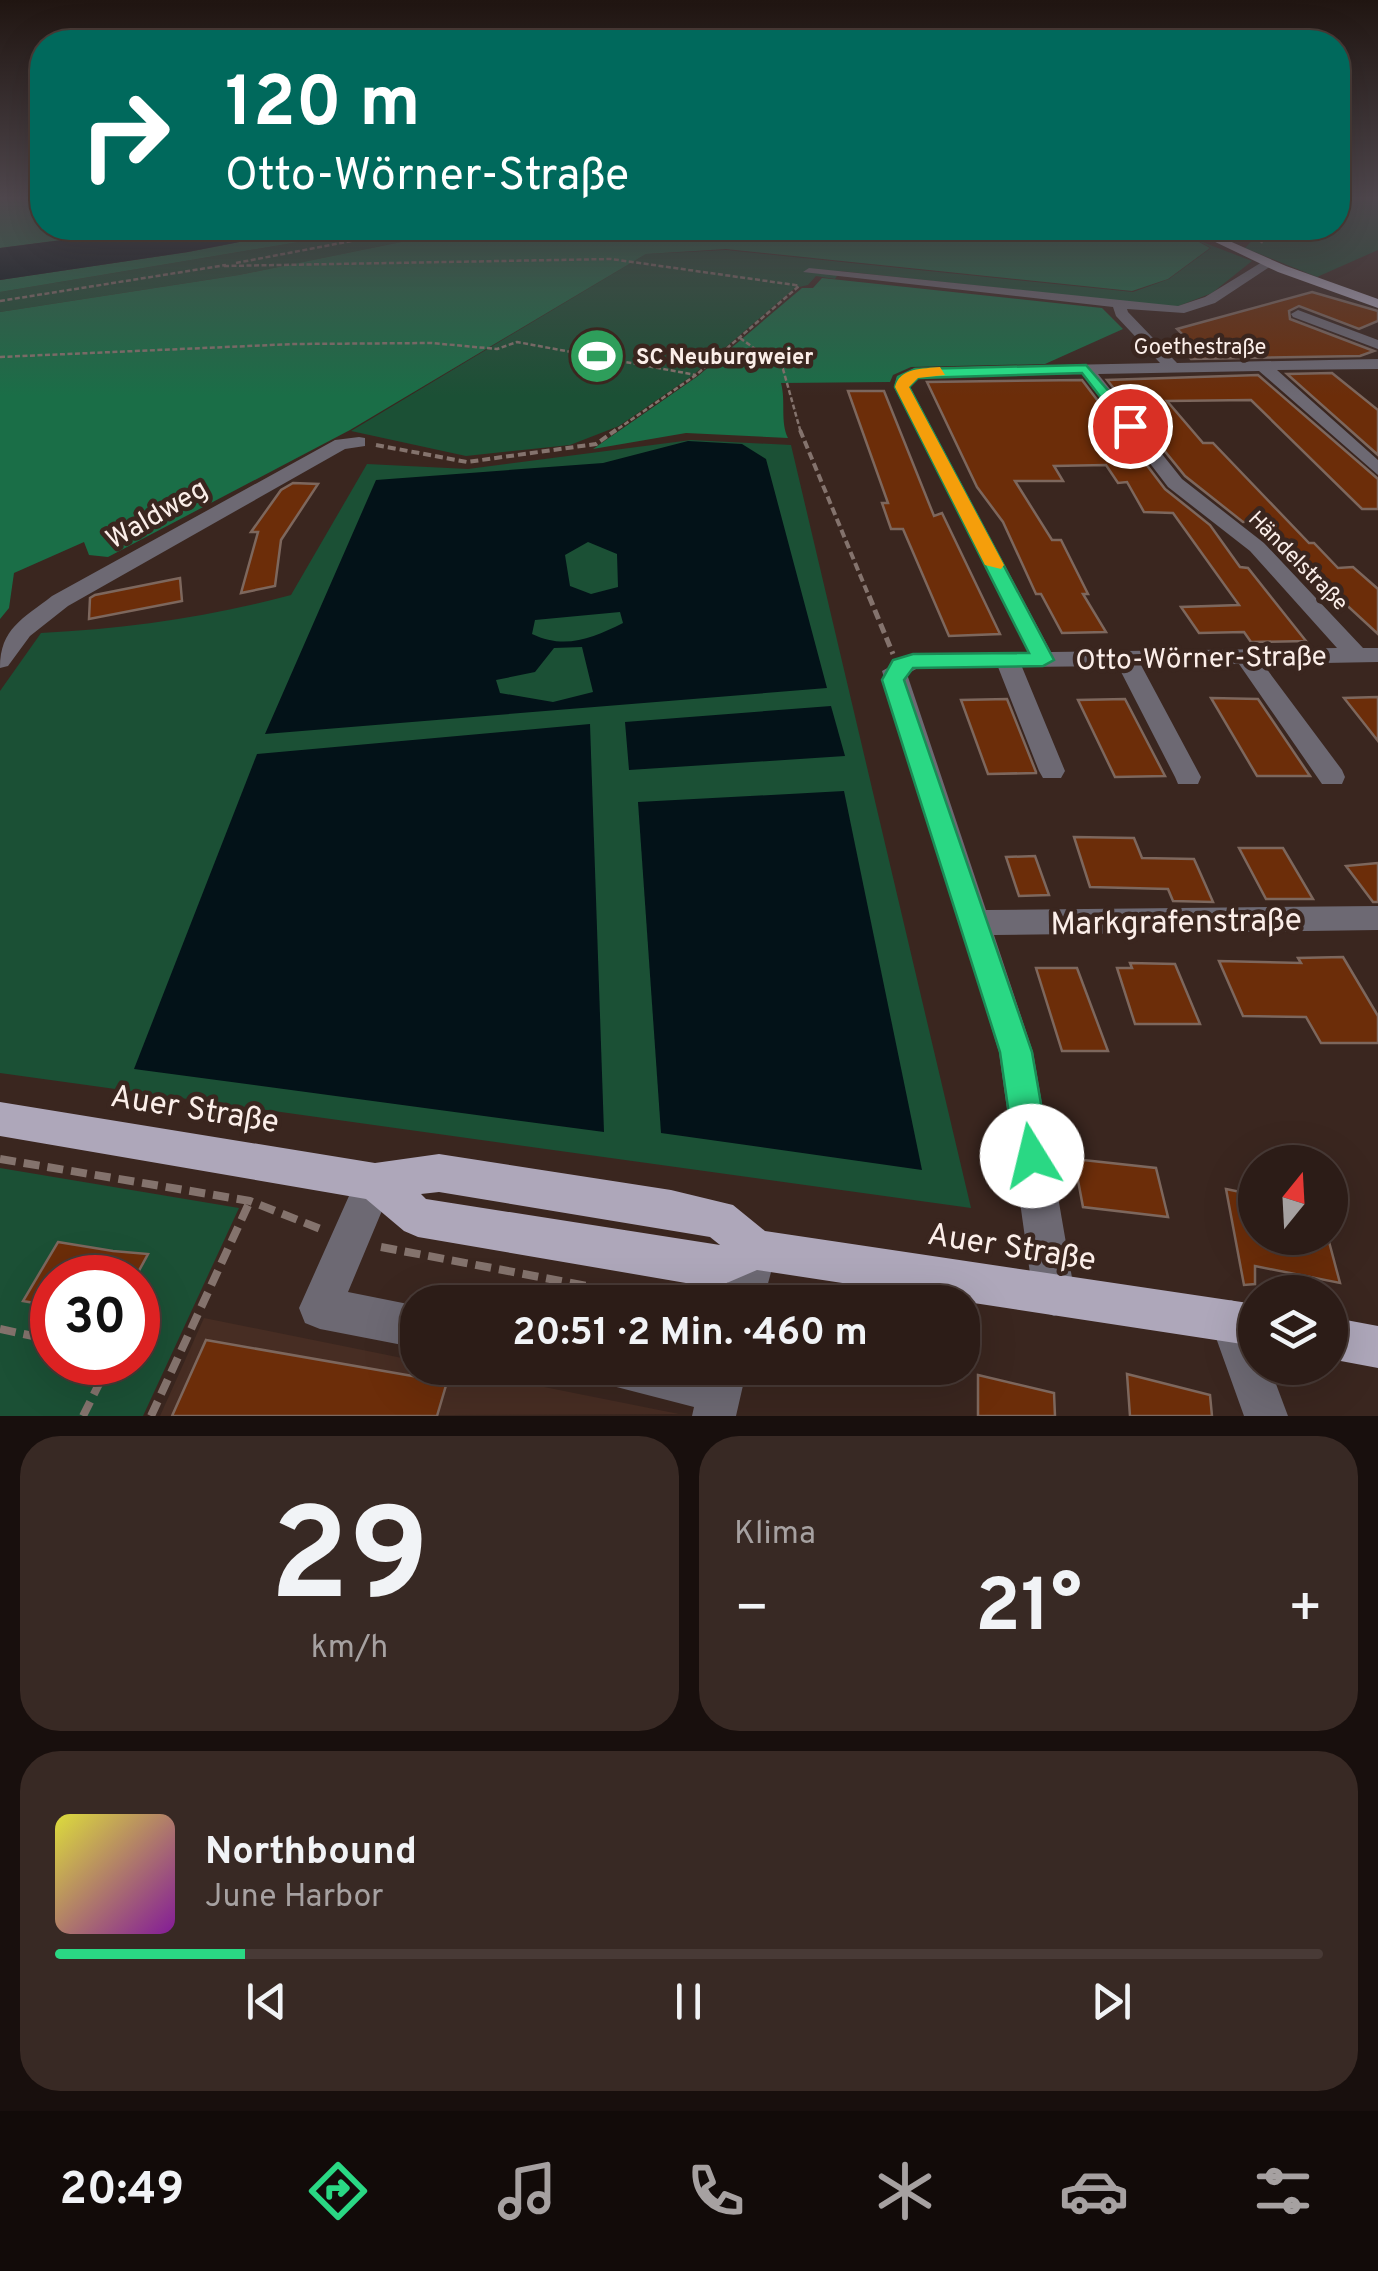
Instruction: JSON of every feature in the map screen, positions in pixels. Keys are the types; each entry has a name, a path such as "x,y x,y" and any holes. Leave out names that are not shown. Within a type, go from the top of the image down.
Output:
{"main road":[{"path":"1270,264 1378,304"},
{"name":"Auer Straße","path":"0,1119 376,1182 418,1217 715,1268 757,1250 1238,1322"},
{"path":"1348,1341 1378,1346"}],"street":[{"path":"809,272 1120,306 1194,307 1265,264"},
{"path":"1120,306 1121,312 1174,368"},
{"path":"1298,314 1378,345"},
{"name":"Goethestraße","path":"1043,660 902,387 904,380 915,374 936,372 1378,364"},
{"path":"1265,368 1378,470"},
{"name":"Händelstraße","path":"1086,369 1175,483 1257,547 1372,656"},
{"name":"Waldweg","path":"0,661 22,631 60,602 340,444 359,442"},
{"name":"Otto-Wörner-Straße","path":"901,664 1372,656"},
{"path":"1246,658 1332,777"},
{"path":"1007,660 1052,771"},
{"path":"1126,660 1188,777"},
{"path":"901,664 893,680 1016,1052 1054,1295"},
{"name":"Markgrafenstraße","path":"974,923 1378,918"},
{"path":"376,1182 320,1308 400,1324"},
{"path":"747,1285 757,1250"},
{"path":"693,1385 720,1391"},
{"path":"1258,1385 1266,1416"}],"path":[{"path":"0,300 234,264"},
{"path":"224,266 330,264"},
{"path":"359,442 467,462 596,444 696,376 799,286 646,264"},
{"path":"739,338 783,369 797,424 891,652 901,664"},
{"path":"0,357 294,344 497,348 517,342 696,376"},
{"path":"150,1416 250,1200"},
{"path":"0,1329 30,1335"},
{"path":"83,1416 98,1385"}],"shaded area":[{"path":"0,264 107,264 0,280"},
{"path":"688,441 742,444 766,459 827,688 265,734 376,480 603,463","holes":["588,542 617,554 618,587 591,594 570,586 565,555","620,612 623,623 567,642 532,634 535,620","582,647 593,692 553,702 500,693 496,680 535,672 554,648"]},
{"path":"831,706 845,756 629,770 625,722"},
{"path":"590,724 604,1132 134,1069 257,754"},
{"path":"844,791 922,1170 661,1133 638,802"},
{"path":"204,1318 400,1358 400,1385 534,1385 679,1414 160,1416"}],"green space":[{"path":"107,264 167,264 0,292 0,280"},
{"path":"167,264 293,264 0,312 0,292"},
{"path":"293,264 629,264 350,430 108,557 89,555 84,542 14,573 9,608 0,619 0,312"},
{"name":"SC Neuburgweier","path":"629,264 862,264 1133,292 1169,279 1189,264 1248,264 1212,293 1176,307 840,271 835,279 816,276 808,285 795,288 692,376 619,426 570,445 466,456 351,431"},
{"path":"872,264 1188,264 1168,279 1132,291"},
{"path":"1285,264 1346,264 1317,277"},
{"path":"822,278 1102,308 1123,329 1045,364 911,367 893,375 890,382 781,383 788,438 686,433 593,449 698,376 802,288 813,288"},
{"path":"691,440 791,445 971,1208 0,1073 0,691 41,633 168,621 291,595 367,464 468,469"},
{"path":"0,1168 239,1208 160,1379 160,1255 30,1255 30,1385 157,1385 143,1416 0,1416"}],"building":[{"path":"1312,292 1378,311 1378,321 1359,329 1299,306 1289,311 1290,319 1374,351 1360,356 1191,359 1185,352 1200,352 1177,329"},
{"path":"1332,373 1378,410 1378,455 1287,374"},
{"path":"1258,375 1378,479 1378,509 1362,509 1251,400 1167,401 1203,443 1213,443 1309,543 1314,543 1338,568 1353,567 1378,589 1378,634 1300,562 1293,562 1256,521 1243,522 1185,476 1107,380"},
{"path":"1082,380 1165,489 1210,525 1240,567 1248,568 1306,641 1251,642 1244,632 1199,633 1181,607 1239,605 1173,513 1144,512 1127,482 1118,483 1106,465 1054,466 1063,481 1015,481 1052,540 1061,540 1088,594 1083,594 1106,632 1062,633 1041,594 1036,594 1003,522 977,487 927,382"},
{"path":"848,391 884,391 934,516 942,513 1000,634 949,636 903,529 891,529 882,503 888,503"},
{"path":"293,483 318,484 281,540 275,586 241,593 258,532 251,532 281,490"},
{"path":"180,578 182,601 89,619 90,598 95,595"},
{"path":"1378,697 1378,741 1344,698"},
{"path":"1211,698 1258,699 1310,776 1257,776"},
{"path":"1007,699 1036,773 988,774 961,700"},
{"path":"1125,699 1165,776 1115,777 1078,700"},
{"path":"1074,837 1134,838 1142,858 1194,859 1213,902 1173,901 1168,889 1090,887"},
{"path":"1239,848 1283,848 1313,899 1266,899"},
{"path":"1035,856 1049,895 1019,896 1006,857"},
{"path":"1378,863 1378,902 1373,902 1346,866"},
{"path":"1343,957 1378,1016 1378,1043 1321,1043 1306,1017 1243,1016 1219,961 1301,963 1298,958"},
{"path":"1130,963 1175,964 1200,1024 1135,1024 1117,968 1132,968"},
{"path":"1036,968 1077,968 1108,1051 1062,1051"},
{"path":"1074,1159 1156,1168 1168,1217 1083,1207"},
{"path":"1226,1189 1238,1191 1238,1253"},
{"path":"58,1242 148,1254 147,1255 50,1255"},
{"path":"1238,1255 1333,1255 1338,1275 1300,1275 1255,1266 1255,1275 1242,1275"},
{"path":"206,1340 400,1374 400,1385 446,1385 437,1416 172,1416"},
{"path":"1127,1374 1210,1395 1212,1416 1130,1416"},
{"path":"980,1375 1054,1393 1055,1416 978,1416"}],"slow traffic":[{"path":"940,372 908,376 902,387 994,565"}],"place":[{"name":"SC Neuburgweier","path":"597,356"}],"route":[{"path":"1032,1156 1016,1052 893,680 894,671 901,664 913,661 1043,660 902,387 904,380 915,374 1086,369 1130,426"}]}
